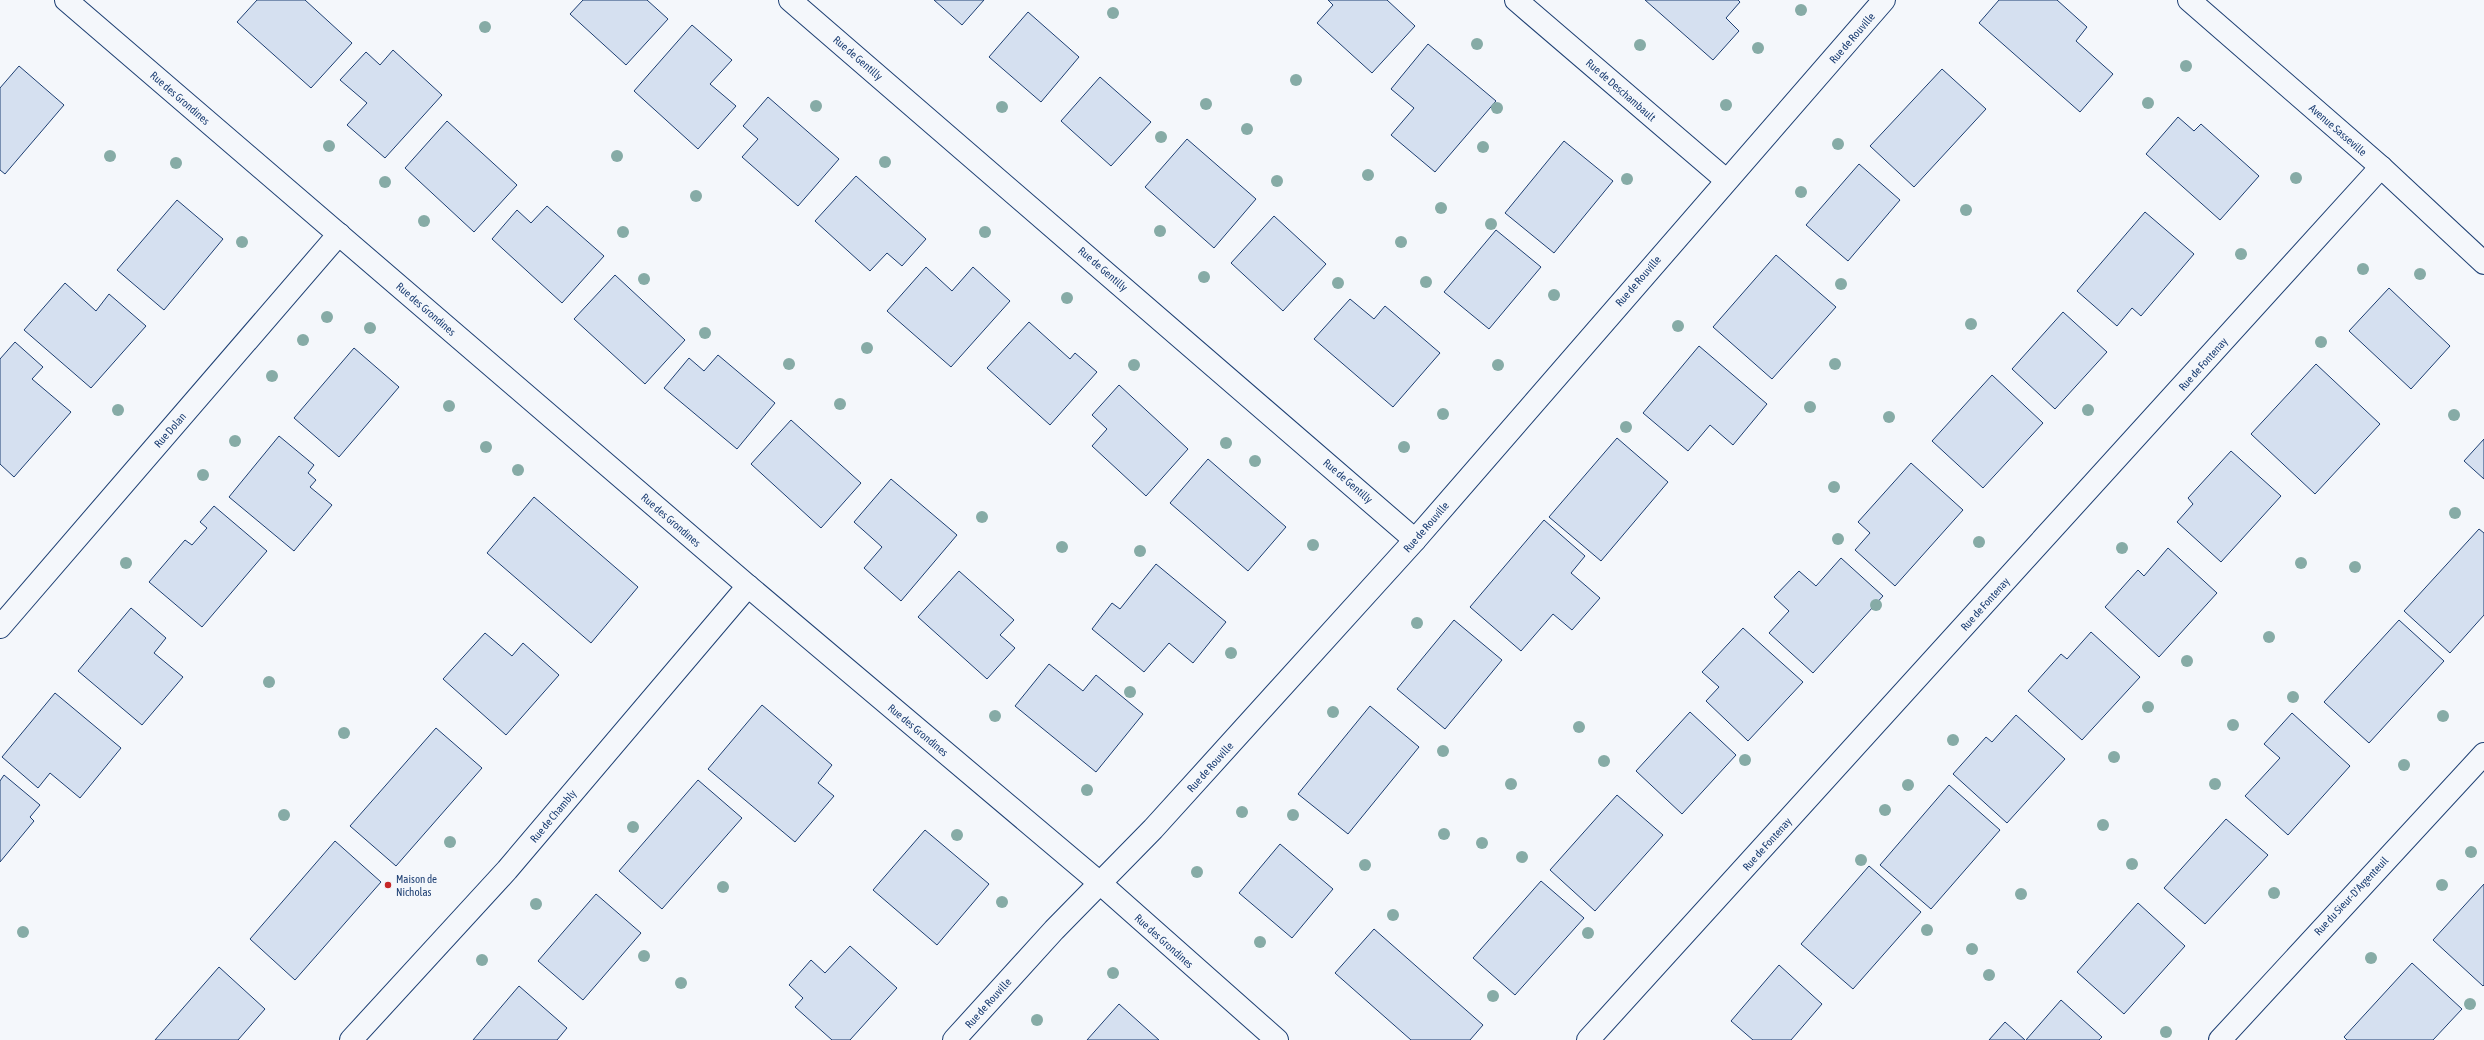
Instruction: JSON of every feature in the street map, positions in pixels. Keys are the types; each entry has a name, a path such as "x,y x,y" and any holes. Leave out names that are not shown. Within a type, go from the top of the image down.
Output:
{"street":[{"name":"Rue des Grondines","path":"66,0 748,586 1101,884 1277,1040"},
{"name":"Rue de Gentilly","path":"790,0 1415,540"},
{"name":"Rue de Deschambault","path":"1516,0 1726,180"},
{"name":"Rue de Rouville","path":"954,1040 1054,930 1153,830 1415,540 1726,180 1884,0"},
{"name":"Avenue Sasseville","path":"2189,0 2381,167 2484,263"},
{"name":"Rue de Fontenay","path":"1588,1040 2381,167"},
{"name":"Rue Dolan","path":"0,627 339,234"},
{"name":"Rue de Chambly","path":"351,1040 507,870 748,586"},
{"name":"Rue du Sieur-D'Argenteuil","path":"2220,1040 2484,754"}],"building":[{"path":"257,0 305,0 352,43 311,88 237,22"},
{"path":"583,0 647,0 668,19 626,65 570,14"},
{"path":"934,0 984,0 962,25"},
{"path":"1328,0 1387,0 1415,26 1372,73 1317,23 1333,5"},
{"path":"1645,0 1738,0 1740,2 1726,18 1739,31 1713,60"},
{"path":"1999,0 2057,0 2087,27 2076,41 2113,74 2080,112 1979,23"},
{"path":"1028,12 1079,57 1041,102 989,57"},
{"path":"692,25 732,60 710,84 736,106 698,149 634,91"},
{"path":"1428,44 1496,101 1435,172 1391,135 1414,108 1391,89"},
{"path":"393,50 442,95 385,158 347,125 367,103 340,80 366,52 380,65"},
{"path":"19,66 64,105 5,174 0,170 0,88"},
{"path":"1942,69 1986,109 1914,187 1870,146"},
{"path":"1100,77 1151,122 1111,166 1061,121"},
{"path":"768,97 839,159 798,206 742,157 758,139 743,126"},
{"path":"2178,117 2194,131 2201,124 2259,176 2220,220 2146,154"},
{"path":"447,121 517,185 474,232 405,168"},
{"path":"1187,139 1256,199 1214,248 1145,187"},
{"path":"1564,141 1613,181 1554,253 1505,213"},
{"path":"1859,164 1900,200 1848,261 1806,225"},
{"path":"856,176 926,239 902,266 887,253 870,271 815,221"},
{"path":"177,200 223,239 164,310 117,270"},
{"path":"547,206 604,256 562,303 492,239 517,210 531,223"},
{"path":"2145,212 2194,254 2141,316 2132,308 2117,326 2077,291"},
{"path":"1274,216 1326,264 1283,311 1231,263"},
{"path":"1496,230 1541,267 1489,329 1444,292"},
{"path":"1776,255 1836,307 1772,379 1713,327"},
{"path":"926,267 952,291 973,267 1010,301 951,367 887,311"},
{"path":"615,275 685,340 645,384 574,319"},
{"path":"65,283 96,311 109,294 146,326 91,388 24,330"},
{"path":"2389,288 2450,346 2411,389 2349,331"},
{"path":"1350,299 1374,319 1385,306 1440,353 1393,407 1314,339"},
{"path":"2063,312 2107,352 2055,409 2012,369"},
{"path":"1029,322 1070,359 1075,353 1097,372 1050,425 987,368"},
{"path":"15,342 43,367 32,379 71,412 14,477 0,464 0,359"},
{"path":"1699,346 1767,404 1733,445 1710,425 1688,451 1643,413"},
{"path":"354,348 399,387 339,457 294,418"},
{"path":"718,355 775,403 737,449 664,388 689,358 704,371"},
{"path":"2316,364 2380,424 2315,494 2251,434"},
{"path":"1992,375 2043,423 1983,488 1932,441"},
{"path":"1119,385 1188,449 1146,496 1092,446 1107,429 1092,415"},
{"path":"791,420 861,483 821,528 751,464"},
{"path":"279,436 314,465 308,473 316,480 310,487 332,505 294,551 229,497"},
{"path":"1617,438 1668,482 1601,561 1549,517"},
{"path":"2484,439 2484,479 2464,461"},
{"path":"2231,451 2281,496 2221,562 2177,522 2193,504 2188,498"},
{"path":"1208,459 1286,527 1248,571 1170,503"},
{"path":"1911,463 1963,510 1895,586 1855,550 1870,533 1858,522"},
{"path":"891,479 957,535 901,601 864,568 882,547 854,522"},
{"path":"534,497 638,587 591,643 487,553"},
{"path":"214,506 267,551 202,627 149,582 185,540 192,545 207,528 200,522"},
{"path":"1544,520 1585,556 1571,573 1600,598 1572,630 1553,614 1521,651 1470,607"},
{"path":"2479,529 2484,533 2484,615 2450,653 2404,611"},
{"path":"2168,548 2217,593 2159,657 2105,607 2138,570 2144,576"},
{"path":"1841,558 1883,596 1813,673 1769,633 1789,611 1774,597 1799,571 1816,586"},
{"path":"1156,564 1226,622 1193,663 1169,643 1144,672 1092,629 1112,603 1120,609"},
{"path":"959,571 1014,620 1000,635 1015,648 987,679 918,617"},
{"path":"131,608 166,638 154,653 183,677 142,725 78,671"},
{"path":"1454,620 1502,660 1445,729 1397,689"},
{"path":"2399,620 2444,661 2369,743 2324,702"},
{"path":"1743,628 1803,682 1748,741 1706,701 1719,687 1702,672"},
{"path":"2091,632 2140,677 2082,740 2028,691 2061,654 2067,659"},
{"path":"485,633 512,656 523,643 559,675 506,735 443,679"},
{"path":"1049,664 1083,691 1096,675 1143,714 1096,772 1015,706"},
{"path":"55,693 121,748 80,798 50,773 38,788 2,757"},
{"path":"762,705 832,765 818,783 834,796 795,842 708,769"},
{"path":"1370,706 1419,747 1348,834 1298,794"},
{"path":"1690,712 1736,755 1682,814 1636,771"},
{"path":"2292,713 2350,766 2288,835 2245,796 2280,758 2264,744"},
{"path":"2016,715 2065,759 2007,823 1953,774 1986,737 1992,742"},
{"path":"436,728 482,768 396,866 350,826"},
{"path":"4,775 40,805 30,817 34,821 0,862 0,781"},
{"path":"698,780 742,818 662,909 619,871"},
{"path":"1949,785 2000,830 1931,909 1880,865"},
{"path":"1617,795 1663,835 1595,911 1550,870"},
{"path":"2226,819 2268,855 2205,924 2164,888"},
{"path":"925,830 989,884 937,945 873,890"},
{"path":"335,841 381,882 295,980 250,939"},
{"path":"1280,844 1333,889 1292,938 1239,893"},
{"path":"1869,866 1921,912 1853,989 1801,944"},
{"path":"1541,881 1584,918 1515,995 1473,958"},
{"path":"2484,884 2484,985 2483,986 2433,940"},
{"path":"596,894 641,933 583,1000 538,961"},
{"path":"2138,903 2185,946 2124,1014 2077,972"},
{"path":"1374,929 1483,1025 1470,1040 1411,1040 1335,973"},
{"path":"850,946 897,988 850,1040 832,1040 795,1007 803,998 789,985 811,960 825,973"},
{"path":"2412,963 2462,1009 2433,1040 2347,1040 2344,1037"},
{"path":"1779,965 1822,1004 1791,1040 1753,1040 1731,1021"},
{"path":"219,967 265,1009 238,1040 155,1040"},
{"path":"519,986 567,1028 557,1040 473,1040"},
{"path":"2061,1000 2102,1037 2099,1040 2026,1040"},
{"path":"1119,1004 1159,1040 1087,1040"},
{"path":"2005,1022 2025,1040 1989,1040"}],"place":[{"name":"Maison de Nicholas","path":"388,885"}]}
